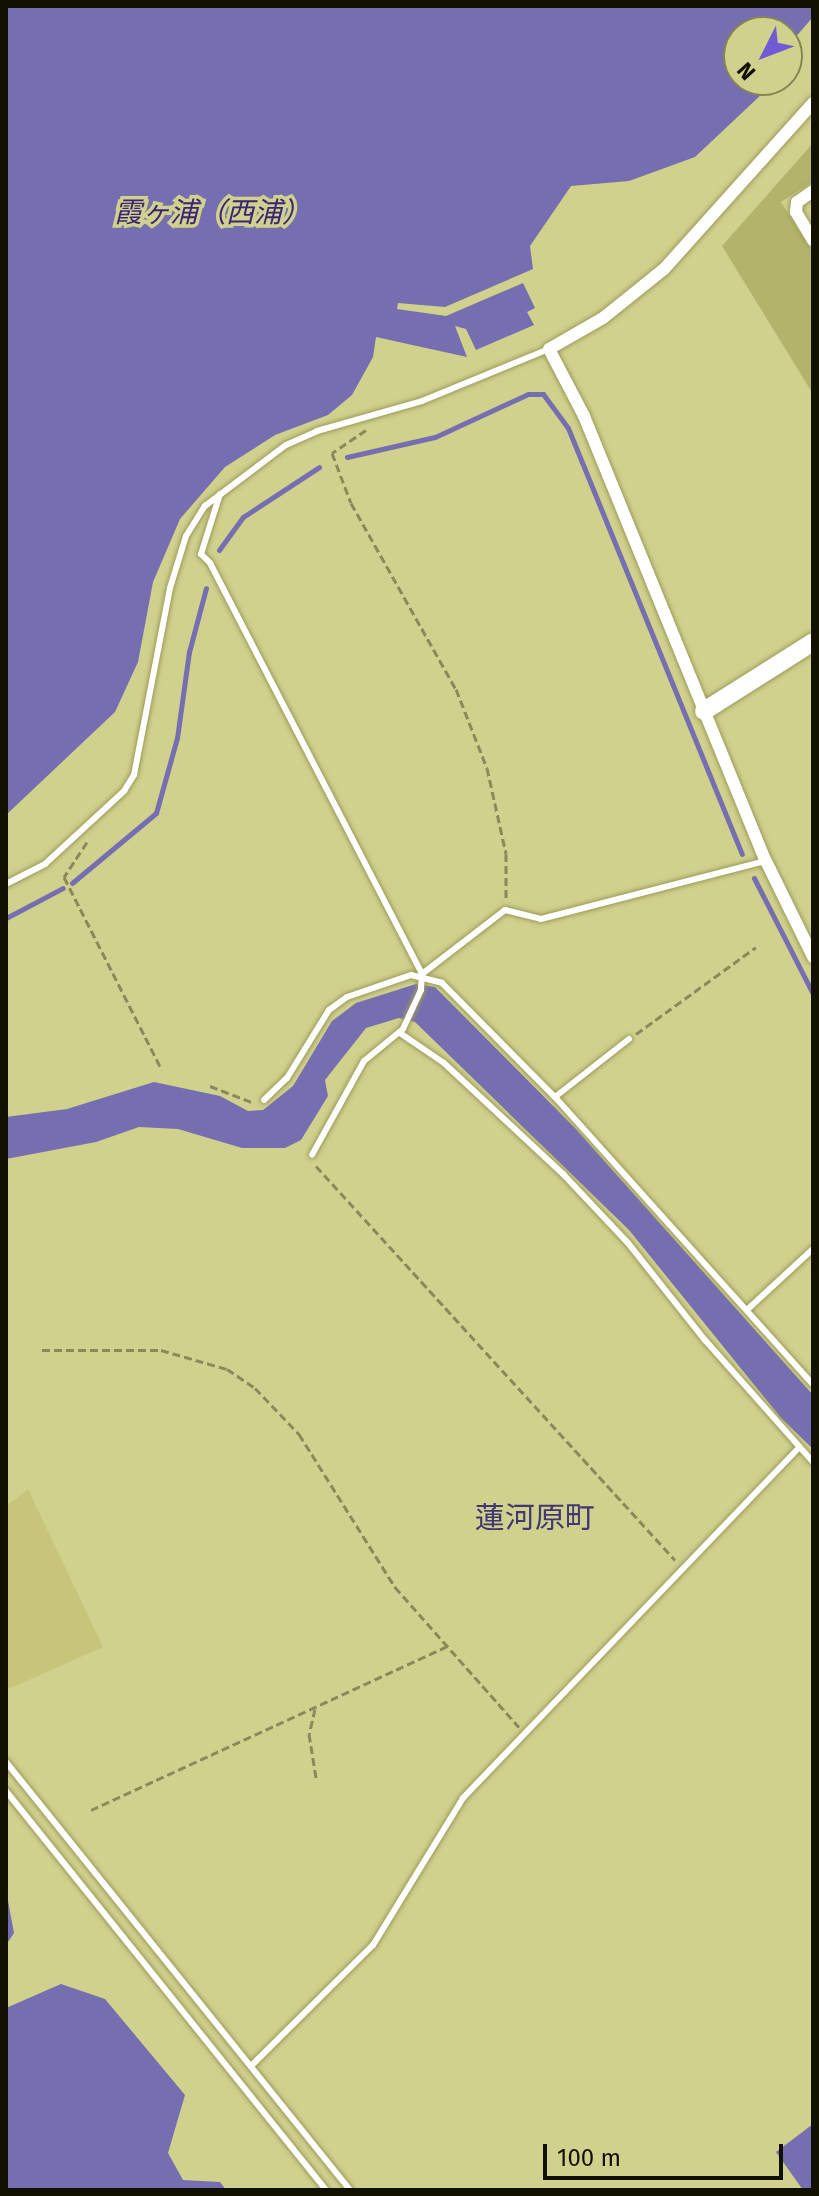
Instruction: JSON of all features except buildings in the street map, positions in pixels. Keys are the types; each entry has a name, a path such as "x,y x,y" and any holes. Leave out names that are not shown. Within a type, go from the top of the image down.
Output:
{"street":[{"path":"813,103 664,269 603,318 549,349 584,416 766,861 813,957"},
{"path":"813,191 797,202 796,212 813,240"},
{"path":"704,711 813,642"}],"lane":[{"path":"6,884 45,864 98,816 134,775 178,563 196,520 222,491 286,445 383,414 549,349"},
{"path":"222,491 201,554 218,577 422,974 421,990 400,1033 364,1061 312,1155"},
{"path":"264,1100 287,1078 329,1010 370,988 422,974 505,910 541,919 766,861"},
{"path":"422,974 442,983 555,1097 749,1308 813,1385"},
{"path":"400,1033 444,1063 563,1174 628,1243 798,1449 813,1462"},
{"path":"555,1097 629,1039"},
{"path":"749,1308 813,1249"},
{"path":"251,2066 373,1945 457,1807 798,1449"},
{"path":"6,1762 350,2190"},
{"path":"6,1791 326,2190"}],"path":[{"path":"383,414 332,453 351,503 456,689 487,768 506,854 505,910"},
{"path":"98,816 64,877 162,1070"},
{"path":"629,1039 756,947"},
{"path":"210,1086 249,1102 264,1100"},
{"path":"312,1155 332,1188 682,1568"},
{"path":"42,1350 161,1350 227,1369 255,1388 299,1434 374,1556 446,1647 525,1733"},
{"path":"91,1810 446,1647"},
{"path":"315,1709 309,1734 316,1777"}],"shaded area":[{"path":"813,143 813,181 781,202 813,253 813,394 722,246"},
{"path":"28,1489 103,1647 6,1690 6,1506"}],"water":[{"name":"霞ヶ浦（西浦）","path":"6,6 813,6 813,17 803,29 803,16 723,16 723,96 760,96 695,157 629,181 571,186 530,246 533,269 445,307 398,303 397,309 446,316 523,283 535,308 527,312 534,325 476,350 466,329 455,326 467,357 376,337 373,357 352,395 328,415 275,435 225,467 180,519 153,582 138,662 115,712 6,815"},
{"path":"416,984 435,987 576,1129 813,1395 813,1449 781,1418 629,1230 415,1022 399,1018 366,1028 325,1080 328,1096 301,1140 285,1148 242,1148 178,1129 139,1127 96,1142 6,1159 6,1117 67,1109 154,1082 220,1096 248,1111 263,1110 293,1086 332,1021 356,1003"},
{"path":"6,1890 14,1933 6,1945"},
{"path":"61,1984 105,1999 185,2095 168,2153 183,2180 220,2182 226,2190 6,2190 6,2008"},
{"path":"813,2124 813,2190 803,2190 776,2152"}],"waterway":[{"path":"347,457 435,437 528,394 543,394 568,428 742,854"},
{"path":"219,550 243,517 319,467"},
{"path":"72,883 156,813 177,738 189,652 206,588"},
{"path":"754,878 813,994"},
{"path":"6,918 63,888"}],"district":[{"name":"蓮河原町","path":"535,1518"}]}
